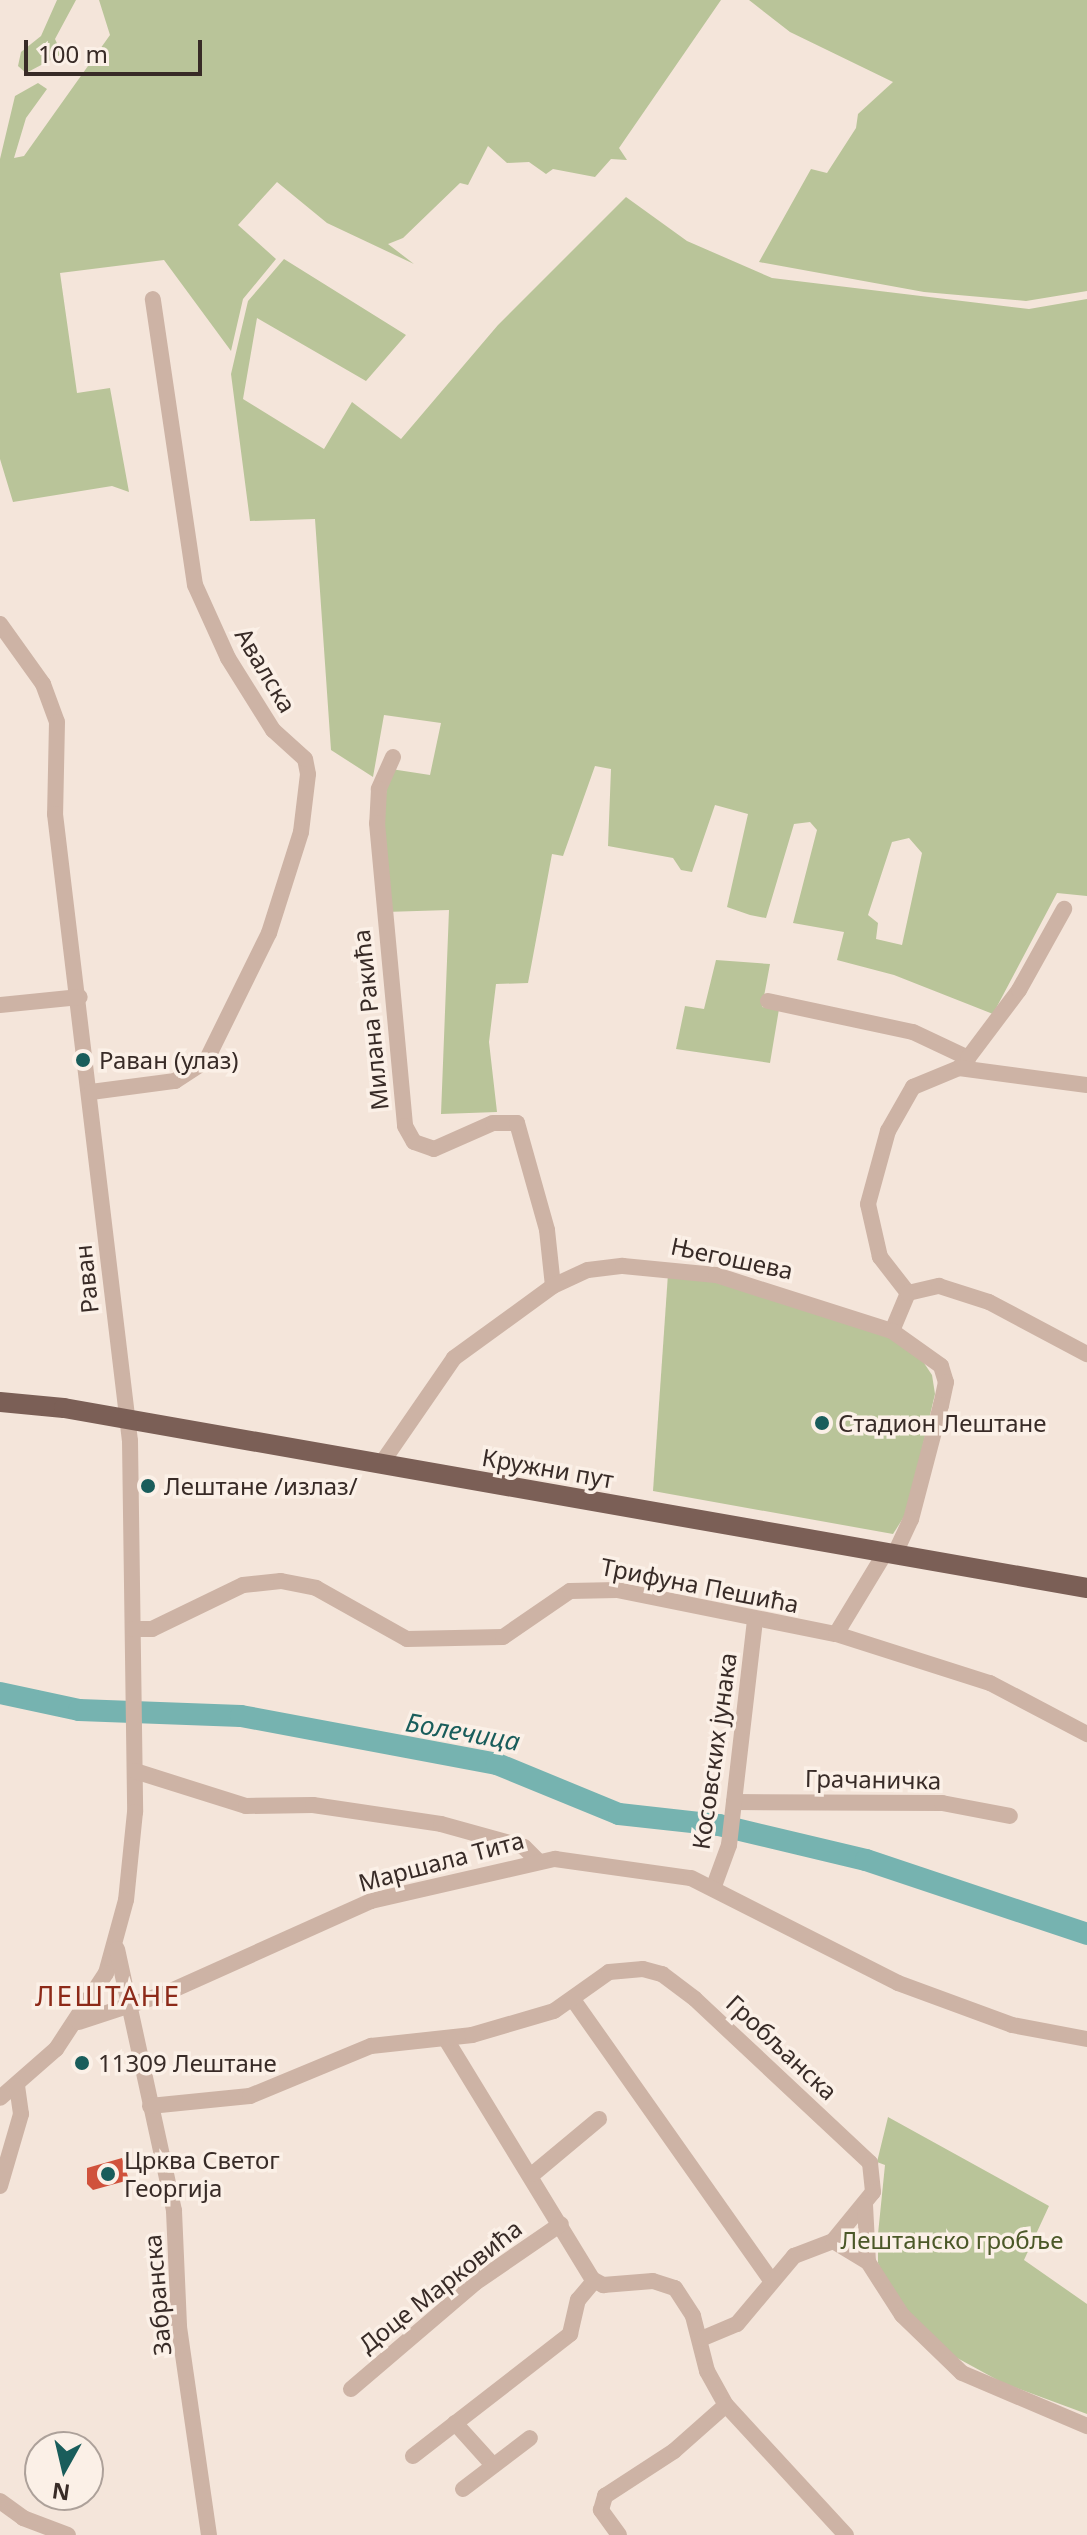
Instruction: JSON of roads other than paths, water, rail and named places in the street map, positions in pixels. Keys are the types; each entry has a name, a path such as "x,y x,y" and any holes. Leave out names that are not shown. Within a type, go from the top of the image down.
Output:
{"main road":[{"name":"Кружни пут","path":"0,1402 127,1419 1087,1588"}],"street":[{"name":"Авалска","path":"91,1092 175,1081 206,1061 269,933 301,832 308,774 305,759 273,730 228,658 195,585 153,299"},
{"name":"Раван","path":"0,624 43,684 57,722 51,776 80,997 127,1419 135,1771 130,1873 117,1947 78,2022"},
{"name":"Милана Ракића","path":"393,757 379,789 377,823 405,1126 414,1142 434,1149 493,1123 517,1123 547,1230 553,1286"},
{"path":"908,1293 880,1257 869,1216 871,1189 905,1097 923,1079 963,1063 1019,990 1064,909"},
{"path":"0,1005 80,997"},
{"path":"768,1001 859,1016 913,1032 963,1063 1087,1085"},
{"name":"Његошева","path":"381,1464 454,1358 553,1286 588,1270 667,1268 758,1285 892,1331 941,1366 946,1382 913,1512 836,1634"},
{"path":"908,1293 939,1286 989,1302 1087,1354"},
{"path":"892,1331 908,1293"},
{"name":"Трифуна Пешића","path":"133,1629 152,1629 256,1581 316,1588 393,1633 424,1642 509,1636 558,1597 584,1588 836,1634 1016,1694 1087,1734"},
{"name":"Косовских јунака","path":"714,1886 732,1819 755,1621"},
{"path":"135,1771 246,1806 313,1805 441,1824 524,1847 537,1860"},
{"name":"Грачаничка","path":"732,1819 942,1803 1010,1816"},
{"name":"Маршала Тита","path":"78,2022 127,2007 371,1901 537,1860 574,1860 714,1886 898,1983 1012,2025 1087,2039"},
{"name":"Раван","path":"117,1947 127,2007"},
{"name":"Гробљанска","path":"150,2106 256,2094 312,2065 371,2046 447,2041 574,2001 618,1969 662,1974 870,2163 875,2184 865,2205 868,2262"},
{"path":"574,2001 771,2280"},
{"name":"Забранска","path":"127,2007 174,2211 179,2327 209,2535"},
{"path":"0,2098 17,2086 78,2022"},
{"path":"447,2041 533,2174 594,2281"},
{"path":"0,2186 21,2114 17,2086"},
{"path":"533,2174 599,2119"},
{"path":"701,2339 737,2324 794,2256 833,2241 865,2205"},
{"name":"Доце Марковића","path":"351,2389 475,2283 561,2224"},
{"path":"833,2241 868,2262 902,2315 962,2373 1087,2426"},
{"path":"594,2281 669,2284 685,2300 701,2339 707,2371 726,2405 846,2535"},
{"path":"413,2456 570,2334 576,2305 594,2281"},
{"path":"619,2535 601,2510 605,2496 674,2451 726,2405"},
{"path":"455,2423 493,2465"},
{"path":"463,2489 530,2438"},
{"path":"0,2501 65,2535"}],"waterway":[{"name":"Болечица","path":"0,1693 79,1710 241,1716 497,1764 619,1814 719,1825 866,1860 1087,1934"}],"place":[{"name":"Раван (улаз)","path":"83,1060"},
{"name":"Стадион Лештане","path":"822,1423"},
{"name":"Лештане /излаз/","path":"148,1486"},
{"name":"11309 Лештане","path":"82,2063"},
{"name":"Црква Светог Георгија","path":"108,2174"}],"district":[{"name":"ЛЕШТАНЕ","path":"108,1995"}],"park label":[{"name":"Лештанско гробље","path":"952,2240"}]}
